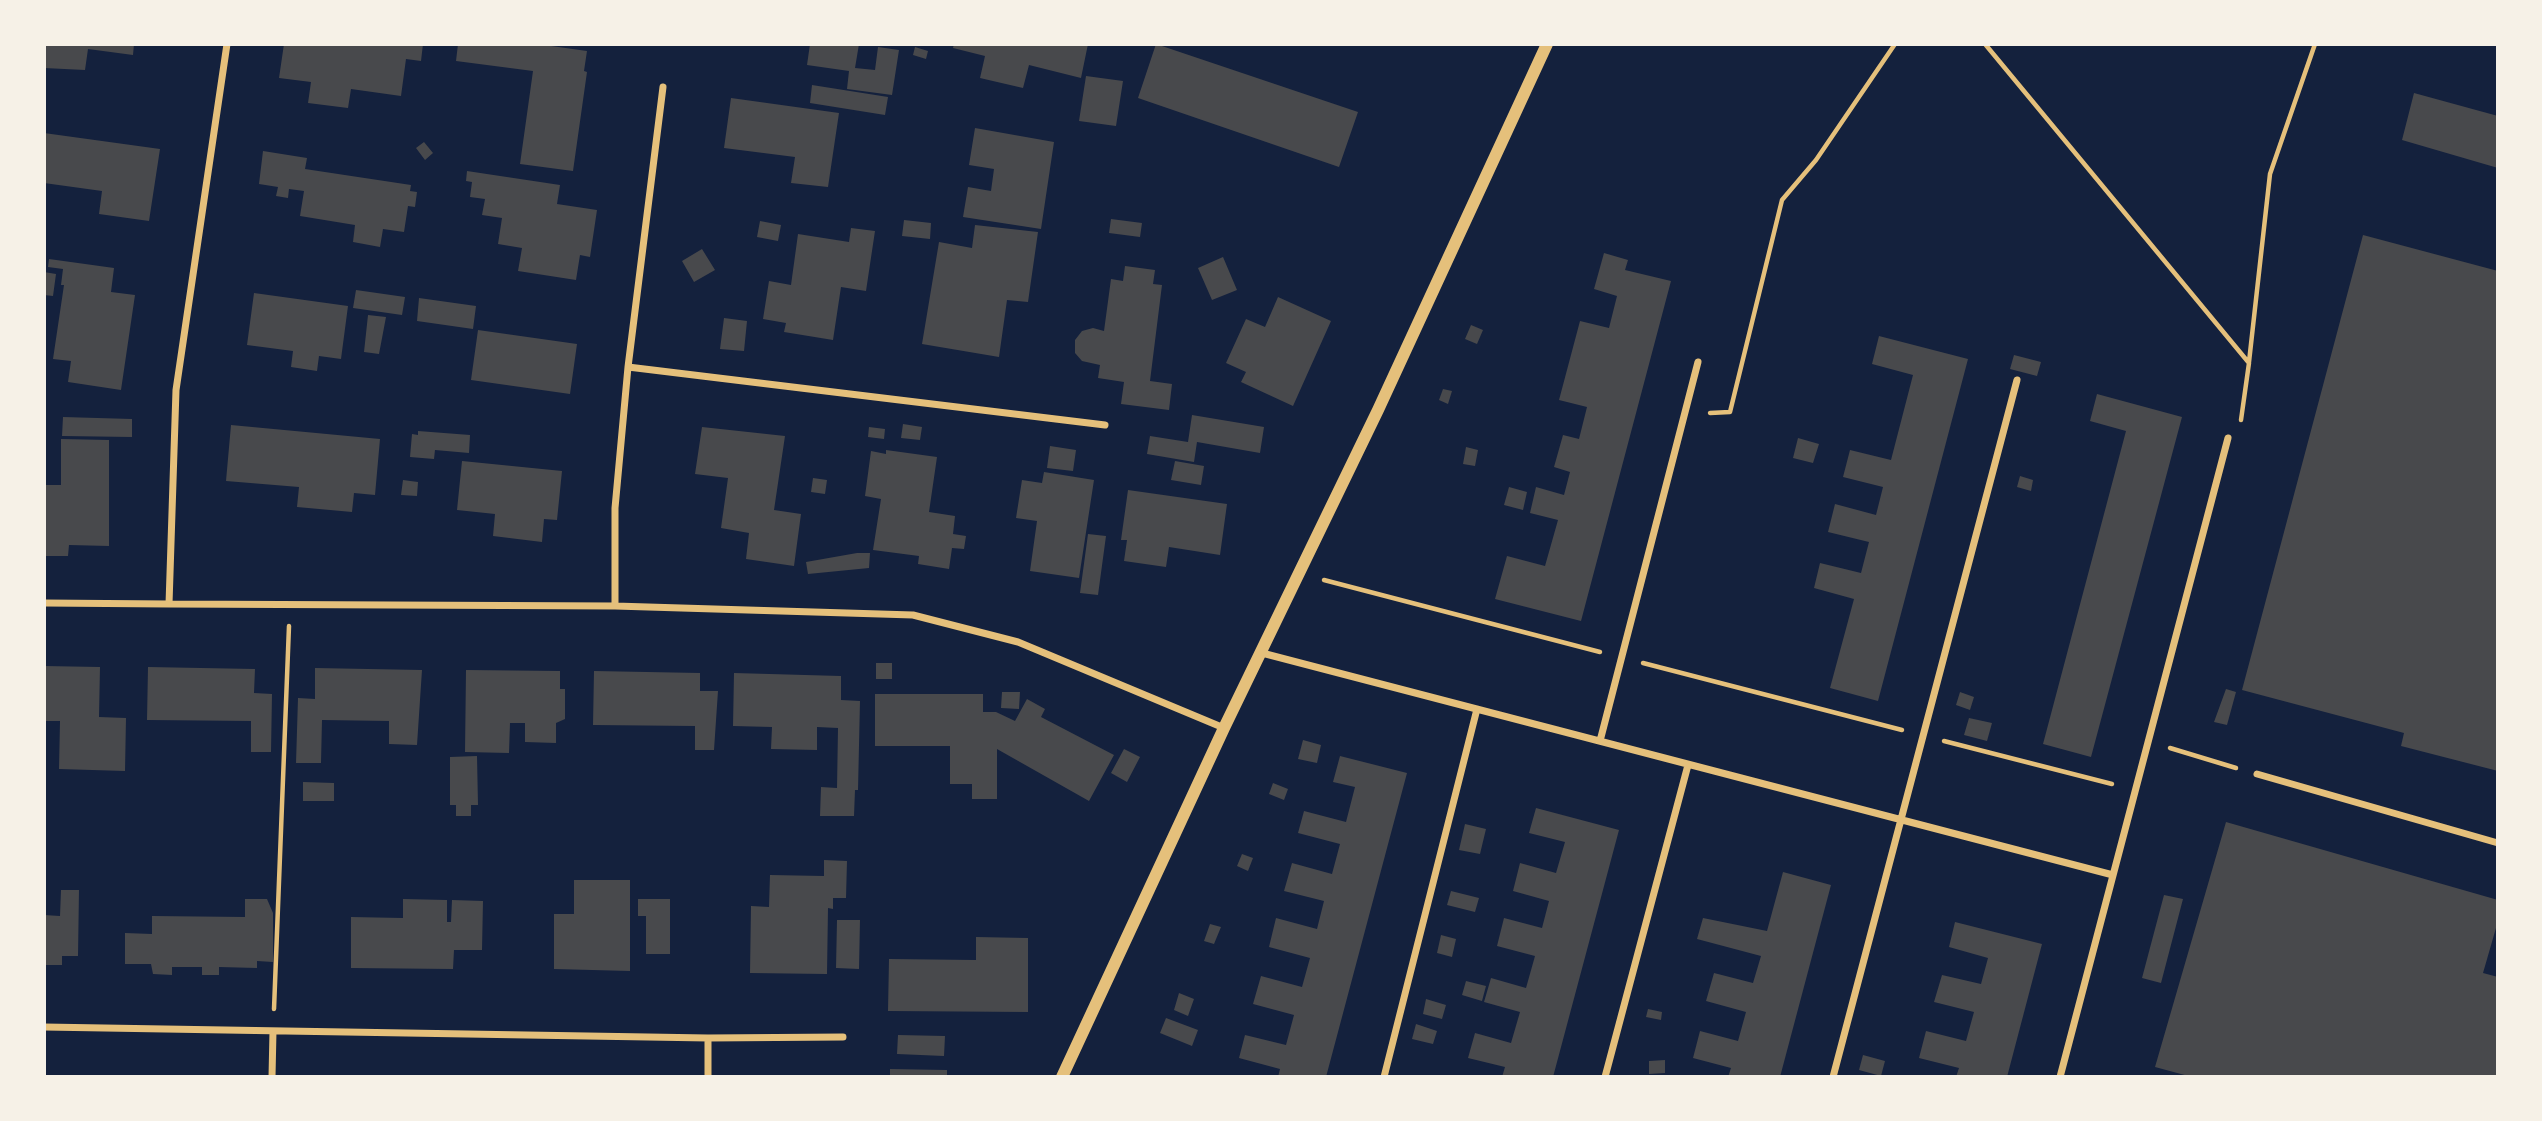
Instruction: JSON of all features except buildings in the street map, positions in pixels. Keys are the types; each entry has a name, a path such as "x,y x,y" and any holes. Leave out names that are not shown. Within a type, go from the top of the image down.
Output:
{"street":[{"path":"169,604 176,390 227,44"},
{"path":"1062,1077 1547,44"},
{"path":"615,606 615,508 628,367 663,87"},
{"path":"1600,741 1698,362"},
{"path":"628,367 1105,425"},
{"path":"1833,1077 2017,380"},
{"path":"2060,1077 2228,438"},
{"path":"44,603 615,606 913,615 1018,642 1224,728"},
{"path":"1262,653 2113,875"},
{"path":"1384,1077 1476,709"},
{"path":"1605,1077 1688,765"},
{"path":"2257,775 2498,843"},
{"path":"44,1027 708,1038 843,1037"},
{"path":"272,1077 273,1031"},
{"path":"708,1038 708,1077"}],"path":[{"path":"1684,414 1730,412 1782,200 1816,160 1895,44"},
{"path":"1986,44 2249,363"},
{"path":"2228,438 2240,425 2270,174 2315,44"},
{"path":"1300,573 2136,789"},
{"path":"273,1031 290,604"},
{"path":"2148,742 2257,775"}]}
